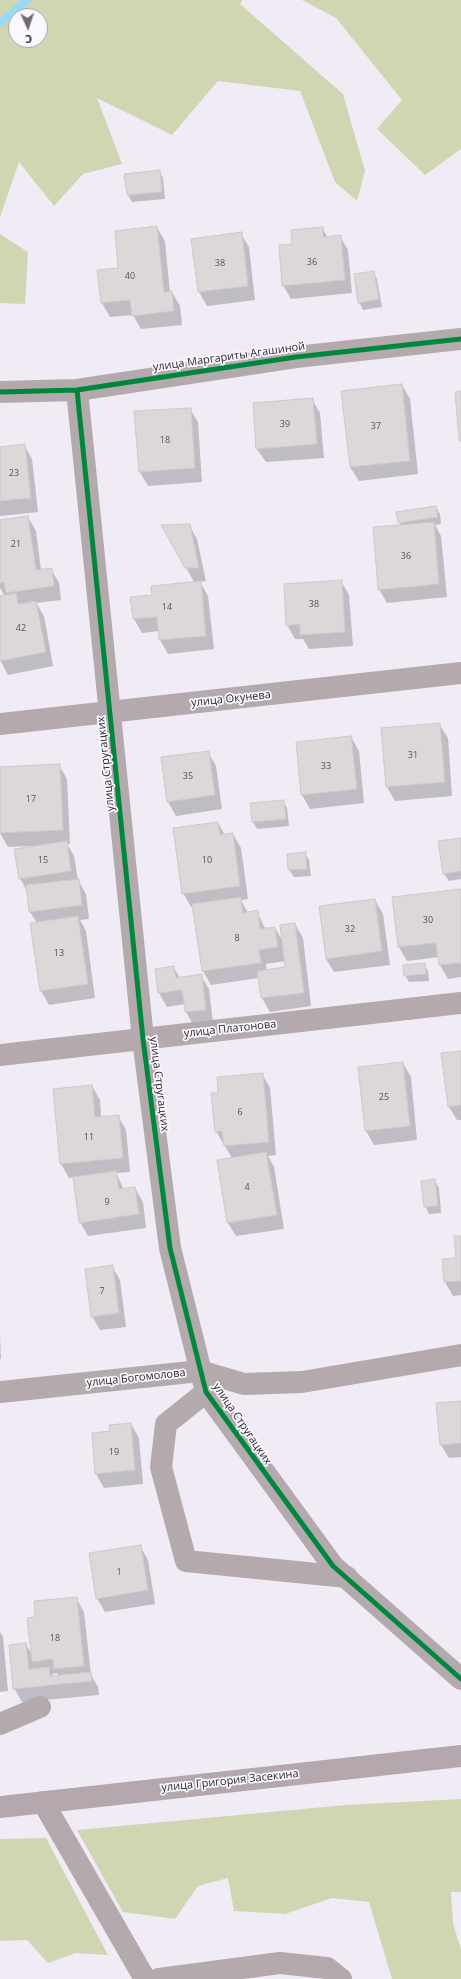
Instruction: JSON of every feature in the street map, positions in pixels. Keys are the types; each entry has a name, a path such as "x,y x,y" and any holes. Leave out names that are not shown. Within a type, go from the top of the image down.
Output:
{"main road":[{"name":"улица Григория Засекина","path":"0,1807 461,1756"}],"street":[{"name":"улица Маргариты Агашиной","path":"0,392 77,390 296,357 461,339"},
{"name":"улица Стругацких","path":"77,390 143,1039 170,1248 206,1392 333,1566 461,1679"},
{"name":"улица Окунева","path":"0,724 461,673"},
{"name":"улица Платонова","path":"0,1055 461,1003"},
{"name":"улица Богомолова","path":"0,1392 200,1371 244,1384 302,1382 461,1354"},
{"path":"206,1392 166,1424 161,1467 186,1561 346,1577"},
{"path":"0,1724 40,1707"},
{"path":"43,1802 145,1979"},
{"path":"159,1979 280,1963 327,1968 342,1979"}],"green space":[{"path":"0,0 243,0 240,4 343,94 365,171 357,201 335,182 300,91 218,81 172,135 97,98 122,164 83,174 54,206 19,162 0,217"},
{"path":"302,0 461,0 461,149 425,175 377,129 402,100 336,18"},
{"path":"0,234 28,252 25,304 0,303"},
{"path":"461,1799 461,1892 451,1892 453,1923 461,1950 461,1979 392,1979 369,1902 332,1898 285,1914 234,1911 228,1878 198,1886 175,1919 123,1912 77,1830 346,1805"},
{"path":"46,1838 108,1955 76,1953 48,1963 27,1940 0,1941 0,1839"}],"building":[{"path":"160,170 162,192 127,195 124,174"},
{"path":"157,226 164,292 172,291 174,311 132,316 130,300 101,303 97,270 118,268 115,231"},
{"path":"323,227 323,237 341,235 345,280 282,286 279,245 292,244 291,230"},
{"path":"242,232 248,286 198,292 191,239"},
{"path":"374,271 379,299 358,303 354,274"},
{"path":"402,384 410,461 350,467 341,391"},
{"path":"461,391 461,441 459,441 455,392"},
{"path":"313,398 317,444 256,449 253,403"},
{"path":"191,408 195,468 139,472 134,411"},
{"path":"25,444 31,498 0,501 0,447"},
{"path":"436,506 438,517 398,523 396,512"},
{"path":"28,516 36,570 52,568 54,586 6,593 4,582 0,583 0,520"},
{"path":"434,522 439,584 378,590 373,527"},
{"path":"190,524 199,568 185,568 161,525"},
{"path":"342,580 345,632 300,635 300,624 286,626 284,584"},
{"path":"201,581 206,636 159,640 157,617 133,619 130,597 152,595 151,586"},
{"path":"16,593 18,604 36,601 46,652 0,661 0,596"},
{"path":"440,723 445,782 386,787 381,728"},
{"path":"351,736 357,789 301,795 296,742"},
{"path":"209,751 215,795 167,802 161,757"},
{"path":"60,764 63,830 0,833 0,767"},
{"path":"284,800 286,819 252,822 250,803"},
{"path":"218,822 220,835 233,833 240,886 182,894 173,828"},
{"path":"461,838 461,871 443,874 438,841"},
{"path":"67,841 71,871 19,879 14,849"},
{"path":"306,852 307,869 288,870 287,854"},
{"path":"79,879 82,905 29,912 26,885"},
{"path":"461,889 461,963 439,965 436,943 398,947 392,897"},
{"path":"241,897 243,913 258,910 260,929 275,927 278,947 259,950 261,963 202,971 192,904"},
{"path":"375,899 382,951 326,959 319,906"},
{"path":"78,916 88,984 40,991 30,923"},
{"path":"295,923 304,993 261,998 257,971 285,967 280,925"},
{"path":"425,963 426,974 404,976 403,965"},
{"path":"174,966 176,978 202,974 206,1010 185,1012 182,990 158,993 155,969"},
{"path":"461,1051 461,1105 448,1107 441,1053"},
{"path":"403,1062 410,1126 365,1131 358,1067"},
{"path":"263,1073 269,1142 224,1146 222,1131 215,1132 211,1093 218,1093 217,1077"},
{"path":"92,1085 95,1117 119,1115 123,1158 60,1164 53,1089"},
{"path":"266,1152 277,1215 227,1223 217,1160"},
{"path":"116,1171 119,1189 135,1187 139,1214 79,1223 73,1177"},
{"path":"435,1179 438,1206 424,1207 421,1181"},
{"path":"454,1236 461,1236 461,1281 444,1282 442,1259 456,1258"},
{"path":"113,1265 119,1313 91,1317 85,1269"},
{"path":"461,1401 461,1443 440,1445 436,1403"},
{"path":"131,1423 135,1470 95,1474 92,1433 110,1431 109,1425"},
{"path":"141,1545 148,1590 96,1599 89,1553"},
{"path":"77,1597 84,1666 54,1669 53,1659 32,1662 27,1618 35,1617 34,1601"},
{"path":"26,1643 29,1669 49,1667 50,1676 91,1672 92,1681 13,1689 9,1645"}],"waterway":[{"path":"0,23 27,0"}],"cycle path":[{"path":"0,392 77,390 296,357 461,339"},
{"path":"77,390 143,1039 170,1248 206,1392 333,1566 461,1679"}]}
